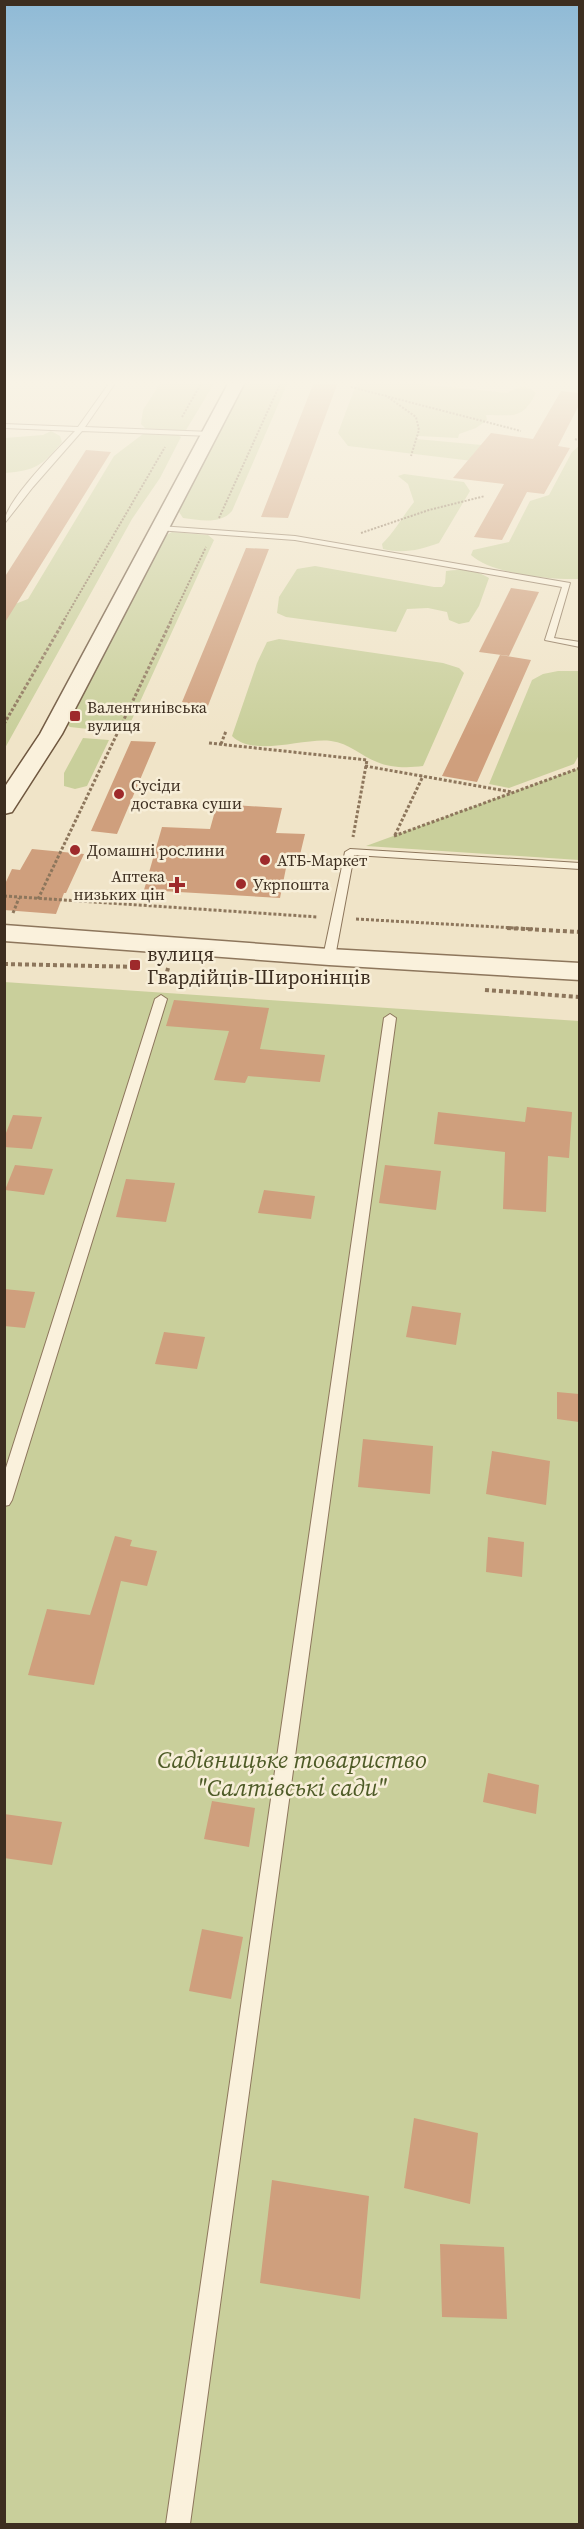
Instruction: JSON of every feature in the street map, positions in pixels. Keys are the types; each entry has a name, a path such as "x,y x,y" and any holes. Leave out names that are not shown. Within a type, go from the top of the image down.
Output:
{"main road":[{"path":"4,807 51,734 175,500"},
{"path":"8,925 329,957 579,972"}],"lane":[{"path":"4,522 19,500"},
{"path":"160,528 295,538 567,585 549,640 579,645"},
{"path":"329,957 350,852 579,866"},
{"path":"4,1500 161,999"},
{"path":"178,2524 390,1018"}],"path":[{"path":"4,724 134,500"},
{"path":"38,900 228,500"},
{"path":"357,534 377,530 429,510 469,500"},
{"path":"221,744 226,731"},
{"path":"209,743 368,760 350,852 579,768"},
{"path":"365,766 513,793"},
{"path":"394,836 423,776"},
{"path":"4,897 579,932"},
{"path":"8,925 19,898"}],"green space":[{"path":"88,500 145,500 132,519 5,748 5,608 28,599"},
{"path":"181,500 237,500 232,511 215,520 183,518 177,509"},
{"path":"413,500 465,500 439,543 411,550 383,549 382,544"},
{"path":"579,500 579,579 538,577 507,571 480,562 471,555 473,550 509,542 530,501"},
{"path":"172,532 208,535 214,540 128,728 106,731 70,727 64,721 163,537"},
{"path":"315,566 434,587 442,587 445,583 446,571 468,571 489,578 479,606 469,622 459,624 449,620 447,612 428,608 407,609 396,632 286,617 277,613 279,597 297,569"},
{"path":"279,639 443,663 459,668 464,673 423,766 400,767 382,764 344,744 331,741 253,746 232,736 257,663 267,642"},
{"path":"579,671 579,755 574,764 509,788 489,784 532,680 543,674"},
{"path":"83,738 109,740 87,786 75,789 64,786 64,773"},
{"path":"579,768 579,860 366,846"},
{"name":"Садівницьке товариство \"Салтівські сади\"","path":"4,982 579,1021 579,2524 5,2524"}],"building":[{"path":"54,500 81,500 4,624 4,578"},
{"path":"268,500 295,500 288,518 261,517"},
{"path":"495,500 523,500 502,540 474,537"},
{"path":"246,548 269,549 206,711 182,702"},
{"path":"511,588 539,592 509,656 479,652"},
{"path":"500,655 531,660 477,782 442,776"},
{"path":"131,741 156,742 117,834 91,831"},
{"path":"217,804 282,808 276,833 305,834 299,859 288,858 280,898 144,890 162,827 210,829"},
{"path":"32,849 84,854 56,914 4,910 4,886 12,869 20,870"},
{"path":"174,1000 269,1008 260,1049 325,1055 320,1082 248,1076 245,1083 214,1080 229,1031 166,1026"},
{"path":"527,1107 572,1112 569,1158 548,1156 546,1212 503,1209 505,1152 434,1144 438,1112 525,1122"},
{"path":"13,1115 42,1117 32,1149 4,1147 4,1138"},
{"path":"15,1165 53,1169 44,1195 5,1190"},
{"path":"385,1165 441,1171 436,1210 379,1203"},
{"path":"126,1179 175,1183 166,1222 116,1217"},
{"path":"264,1190 315,1196 311,1219 258,1213"},
{"path":"4,1289 35,1292 25,1328 4,1326"},
{"path":"412,1306 461,1313 456,1345 406,1337"},
{"path":"164,1332 205,1337 197,1369 155,1364"},
{"path":"557,1392 579,1394 579,1422 557,1419"},
{"path":"363,1439 433,1446 430,1494 358,1487"},
{"path":"492,1451 550,1461 546,1505 486,1494"},
{"path":"115,1536 132,1540 130,1546 157,1551 147,1586 121,1581 94,1685 28,1675 47,1609 90,1615"},
{"path":"488,1537 524,1542 522,1577 486,1572"},
{"path":"488,1773 539,1785 536,1814 483,1802"},
{"path":"212,1801 255,1808 249,1847 204,1839"},
{"path":"4,1814 62,1822 52,1865 4,1858"},
{"path":"202,1929 243,1937 231,1999 189,1991"},
{"path":"414,2118 478,2133 470,2204 404,2188"},
{"path":"272,2180 369,2196 360,2299 260,2283"},
{"path":"440,2244 504,2247 507,2319 442,2317"}],"place":[{"name":"Валентинівська вулиця","path":"75,716"},
{"name":"Сусіди доставка суши","path":"119,794"},
{"name":"Домашні рослини","path":"75,850"},
{"name":"АТБ-Маркет","path":"265,860"},
{"name":"Укрпошта","path":"241,884"},
{"name":"Аптека низьких цін","path":"177,885"},
{"name":"вулиця Гвардійців-Широнінців","path":"135,965"}]}
